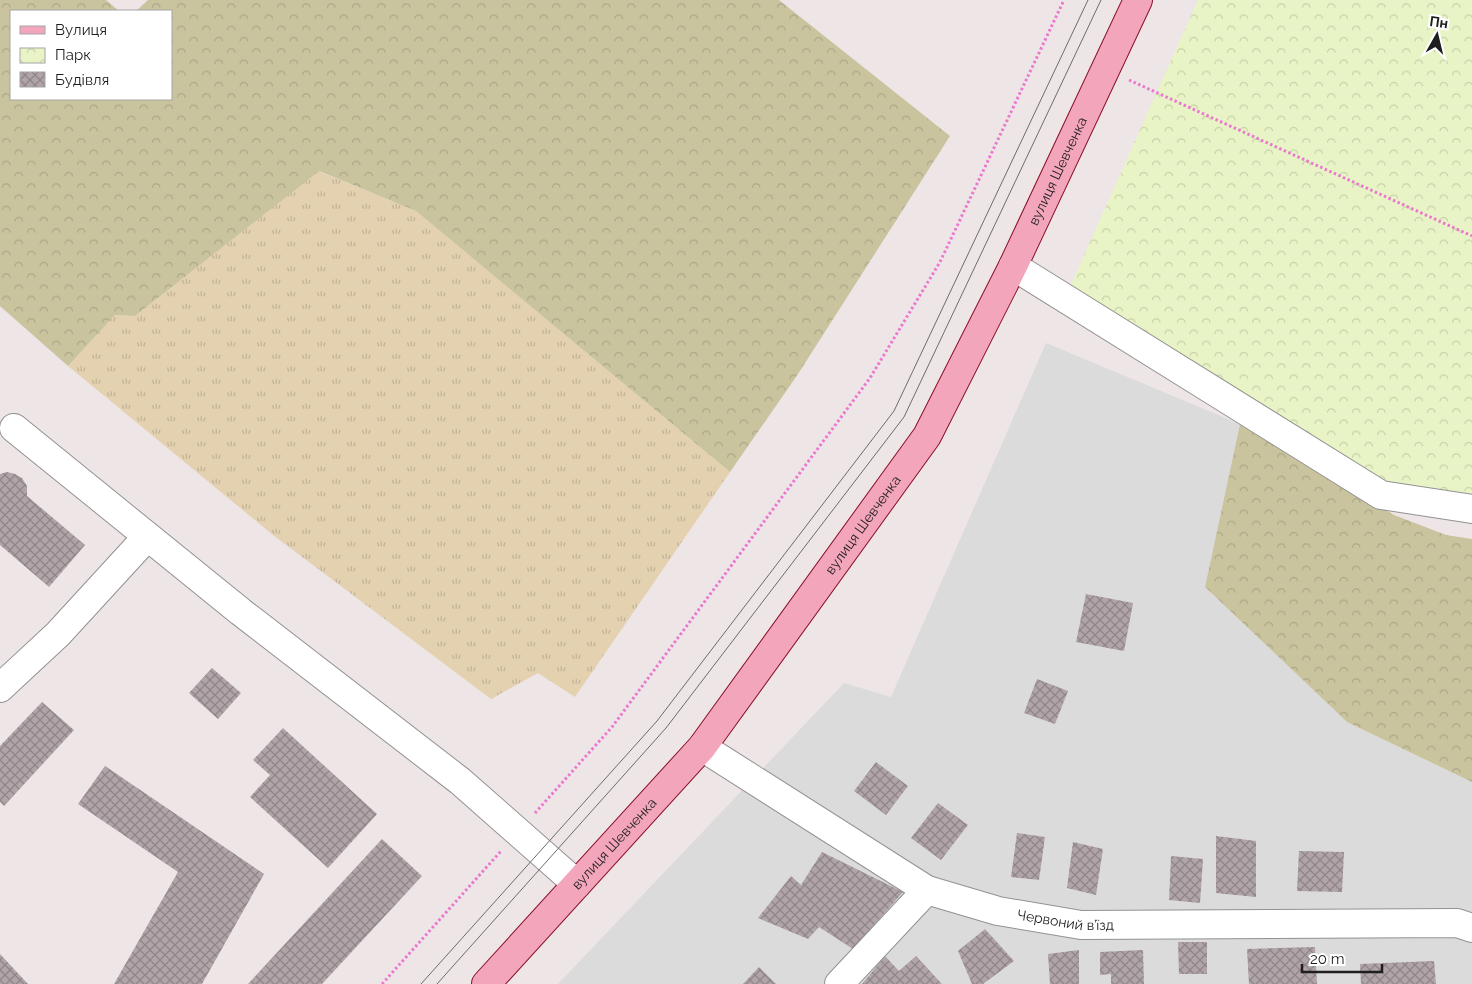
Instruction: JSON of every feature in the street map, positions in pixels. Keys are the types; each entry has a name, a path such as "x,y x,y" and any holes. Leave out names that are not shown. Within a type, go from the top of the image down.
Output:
{"main road":[{"name":"вулиця Шевченка","path":"486,984 702,747 927,436 1013,266 1138,0"}],"street":[{"path":"1013,266 1381,495 1472,509"},
{"path":"14,428 241,612 460,781 578,884"},
{"path":"0,688 58,634 147,537"},
{"name":"Червоний в’їзд","path":"702,747 927,890 998,911 1081,925 1457,923 1472,928"},
{"path":"839,984 927,890"}],"path":[{"path":"382,984 612,728 870,378 940,262 1064,0"},
{"path":"1106,69 1472,236"}],"shaded area":[{"path":"1046,343 1240,424 1205,587 1347,722 1472,782 1472,984 558,984 844,683 891,697"}],"green space":[{"path":"0,0 106,0 118,10 10,10 10,100 172,100 172,10 137,10 148,0 779,0 950,136 798,374 730,472 416,211 319,171 135,316 115,315 68,366 0,306"},
{"path":"1198,0 1472,0 1472,509 1381,495 1065,298"},
{"path":"318,171 416,211 730,472 575,697 538,673 491,699 273,535 68,366 115,315 135,316"},
{"path":"1240,424 1394,515 1446,535 1472,539 1472,782 1347,722 1205,587"}],"building":[{"path":"7,472 22,478 27,486 27,496 85,545 49,587 0,545 0,474"},
{"path":"1086,594 1133,603 1124,651 1076,642"},
{"path":"212,668 241,693 218,719 189,693"},
{"path":"1037,679 1068,691 1055,724 1024,713"},
{"path":"42,702 74,730 4,806 0,802 0,746"},
{"path":"283,728 377,814 328,868 250,797 270,775 253,760"},
{"path":"876,762 908,786 886,815 854,791"},
{"path":"105,766 264,874 202,984 114,984 178,872 78,804"},
{"path":"938,803 968,825 941,860 911,838"},
{"path":"1017,833 1045,837 1039,880 1011,877"},
{"path":"1216,836 1256,841 1256,897 1216,893"},
{"path":"382,839 422,876 322,984 248,984"},
{"path":"1073,842 1103,849 1096,895 1067,888"},
{"path":"1299,851 1344,852 1342,892 1297,891"},
{"path":"822,852 903,892 853,949 819,927 808,939 758,918 791,876 801,885"},
{"path":"1171,856 1203,859 1200,903 1169,900"},
{"path":"985,929 1014,961 983,984 972,984 958,951"},
{"path":"1178,942 1207,942 1207,974 1179,974"},
{"path":"1315,947 1317,984 1249,984 1247,949"},
{"path":"1079,950 1079,984 1050,984 1048,954"},
{"path":"1143,950 1144,984 1111,984 1111,974 1100,975 1100,952"},
{"path":"0,954 28,984 0,984"},
{"path":"885,956 899,971 916,956 942,984 862,984"},
{"path":"1434,961 1436,984 1361,984 1360,964"},
{"path":"759,967 776,984 743,984"}],"tram line":[{"path":"421,984 657,721 894,411 1088,0"},
{"path":"437,984 666,728 904,417 1101,0"}]}
